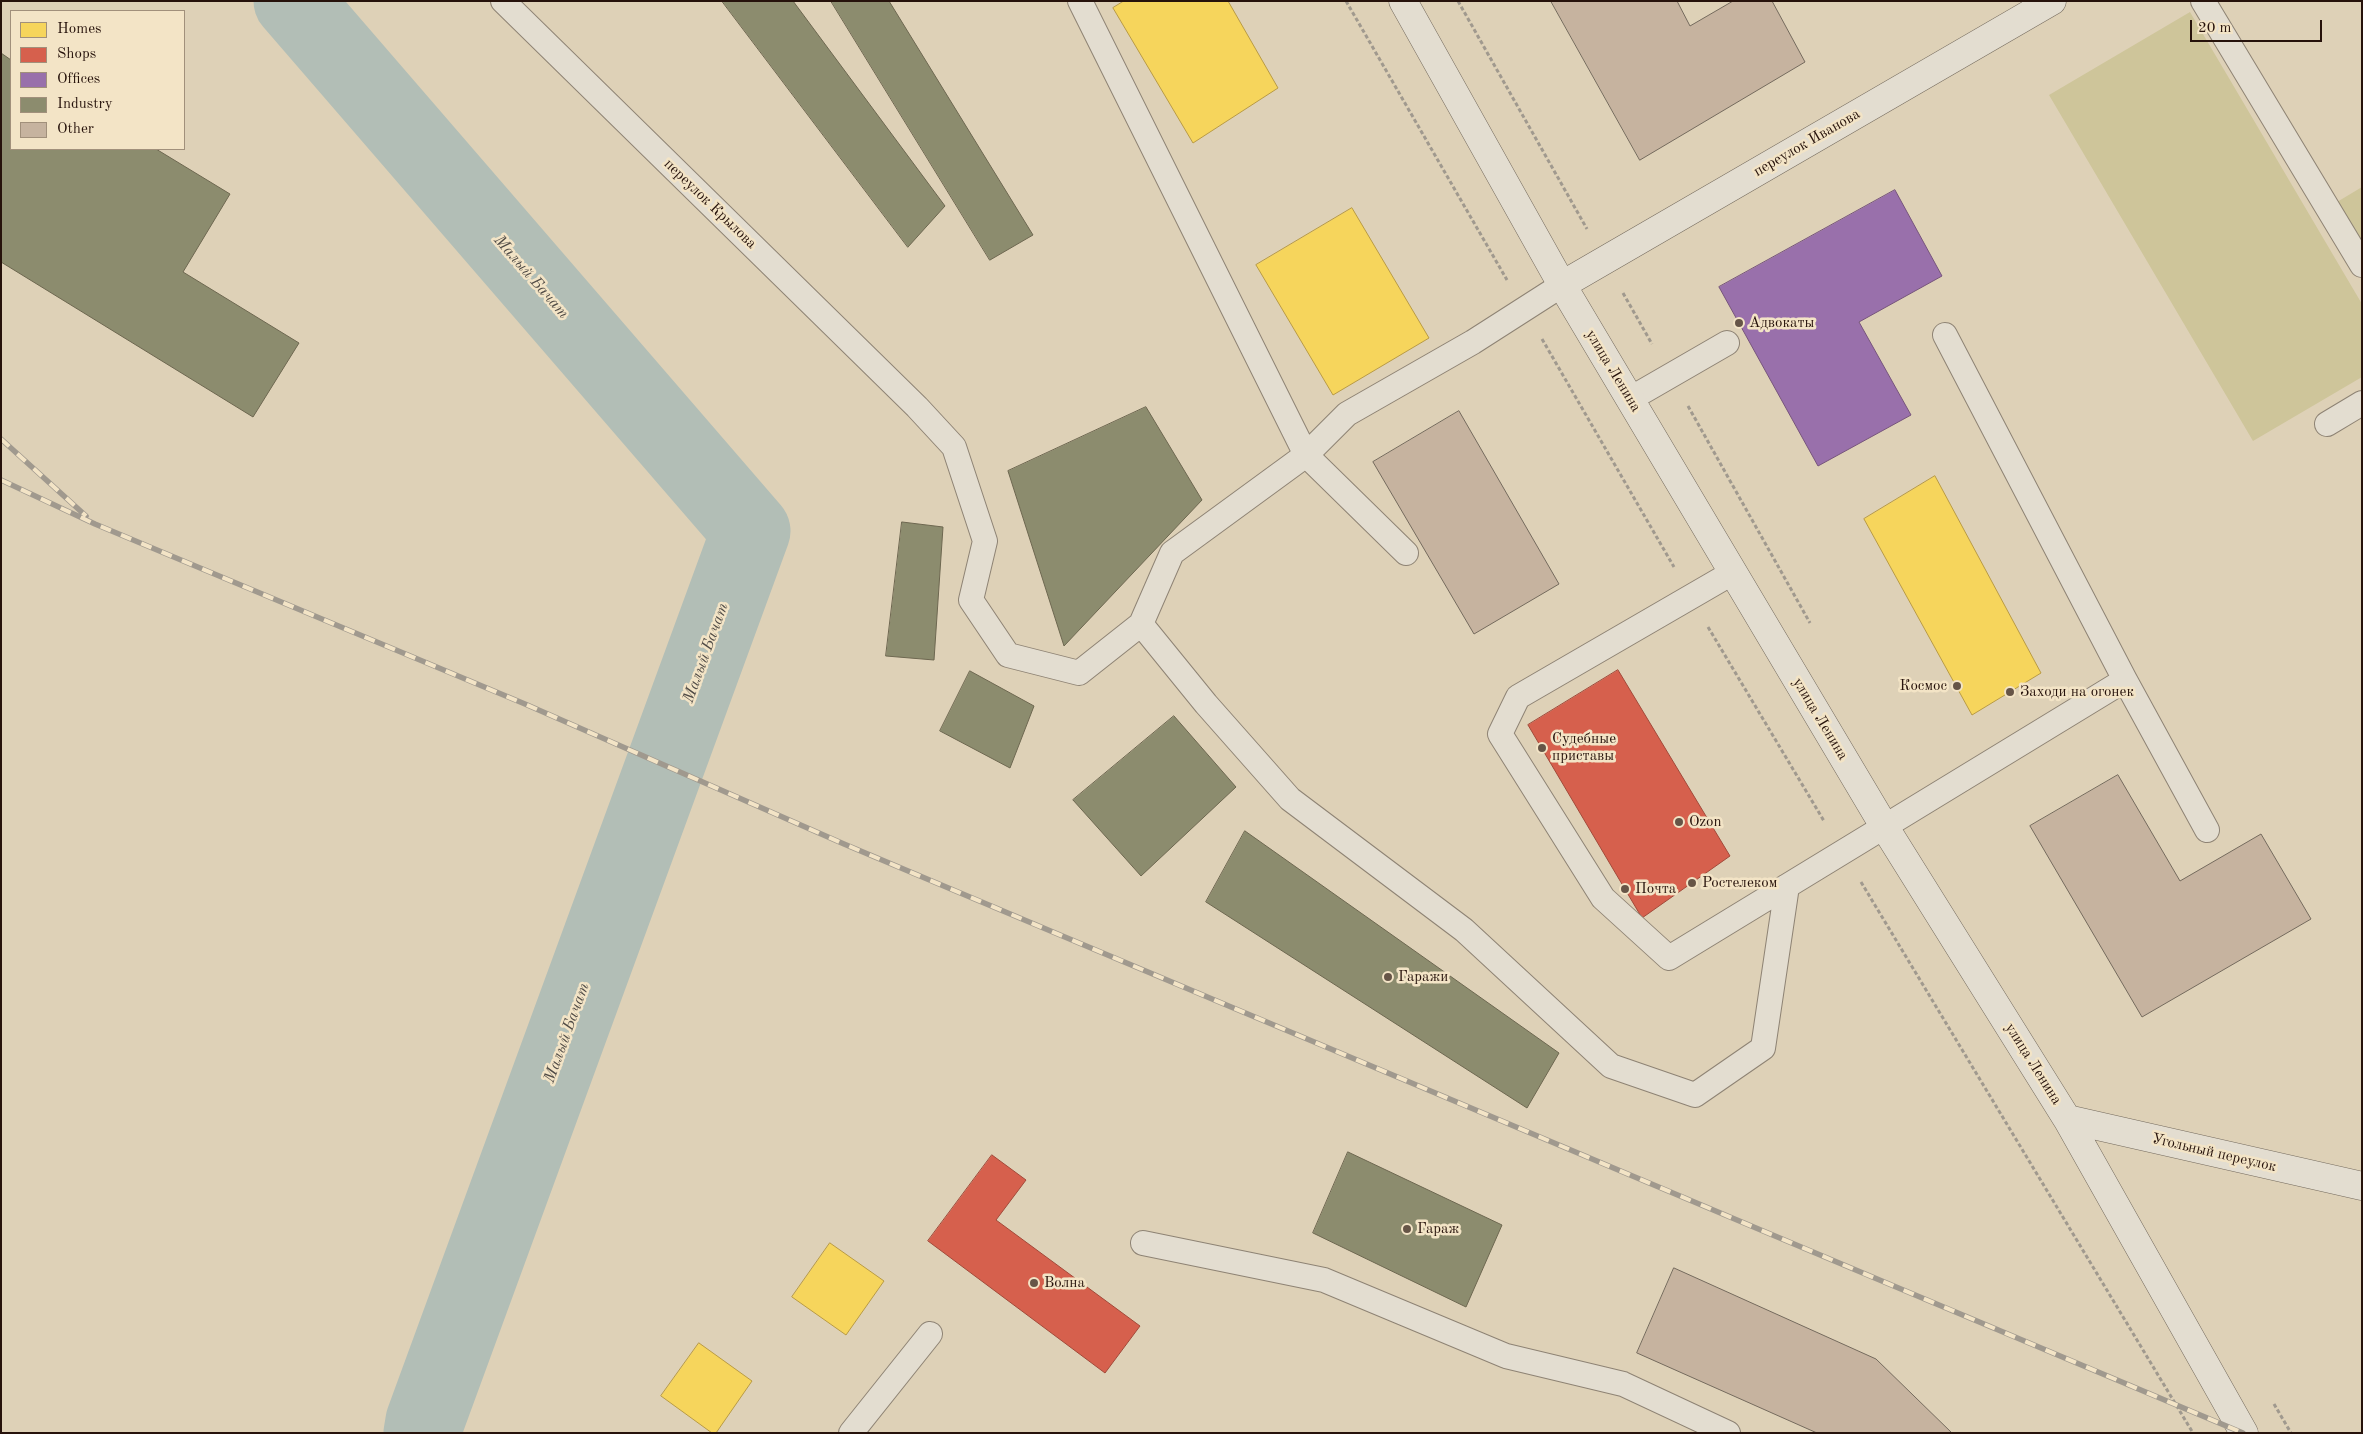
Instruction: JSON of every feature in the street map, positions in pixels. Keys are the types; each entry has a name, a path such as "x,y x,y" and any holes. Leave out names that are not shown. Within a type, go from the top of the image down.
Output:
{"street":[{"name":"улица Ленина","path":"1403,1 1562,285 1884,826 2067,1119 2244,1433"},
{"name":"переулок Иванова","path":"1562,285 2052,1"},
{"name":"Угольный переулок","path":"2067,1119 2362,1186"}],"lane":[{"name":"переулок Крылова","path":"503,1 917,407 954,447 985,541 971,600 1008,655 1079,673 1141,624"},
{"path":"1080,1 1306,455 1406,553"},
{"path":"2203,1 2362,265"},
{"path":"1562,285 1473,342 1347,414 1306,455 1172,553 1141,624 1206,704 1290,799 1464,930 1612,1066 1695,1095 1763,1048 1787,886"},
{"path":"1944,335 2125,680 2207,830"},
{"path":"1630,399 1727,343"},
{"path":"2327,424 2362,403"},
{"path":"1732,573 1518,696 1500,734 1603,898 1669,958 2125,680"},
{"path":"1143,1243 1324,1280 1506,1356 1623,1384 1728,1433"},
{"path":"851,1433 930,1334"}],"path":[{"path":"1346,1 1691,597 1842,852 2193,1433"},
{"path":"1458,1 1814,631"}],"shaded area":[{"path":"2190,12 2362,304 2362,377 2253,441 2049,95"},
{"path":"2362,187 2362,242 2337,202"}],"building: Homes":[{"path":"1124,1 1228,1 1278,88 1193,143 1113,8"},
{"path":"1352,208 1429,338 1333,395 1256,265"},
{"path":"1935,476 2041,673 1972,715 1864,519"},
{"path":"830,1243 884,1281 846,1335 792,1297"},
{"path":"699,1343 752,1381 716,1433 712,1433 661,1396"}],"building: Shops":[{"path":"1618,670 1730,856 1642,918 1528,725"},
{"name":"Волна","path":"992,1155 1026,1180 996,1220 1140,1326 1105,1373 928,1241"}],"building: Offices":[{"path":"1895,190 1942,276 1859,322 1911,415 1818,466 1719,287"}],"building: Industry":[{"path":"722,1 793,1 945,206 908,247"},
{"path":"831,1 889,1 1033,235 990,260"},
{"path":"1,53 10,59 10,150 158,150 230,194 183,272 299,343 253,417 1,262"},
{"path":"1146,407 1202,500 1064,646 1008,471"},
{"path":"902,522 943,527 934,660 886,656"},
{"path":"970,671 1034,706 1010,768 940,731"},
{"path":"1174,716 1236,787 1141,876 1073,800"},
{"name":"Гаражи","path":"1245,831 1559,1053 1527,1108 1206,902"},
{"name":"Гараж","path":"1348,1152 1502,1225 1466,1307 1313,1233"}],"building: Other":[{"path":"1551,1 1677,1 1690,26 1733,1 1772,1 1805,62 1640,160"},
{"path":"1459,411 1559,584 1474,634 1373,462"},
{"path":"2118,775 2180,881 2261,834 2311,919 2142,1017 2030,826"},
{"path":"1674,1268 1876,1359 1952,1433 1817,1433 1637,1353"}],"waterway":[{"name":"Малый Бачат","path":"293,1 751,531 425,1421 423,1433"}],"railway":[{"path":"1,439 86,516"},
{"path":"1,480 95,524 525,704 844,844 2243,1433"}],"place":[{"name":"Адвокаты","path":"1739,323"},
{"name":"Космос","path":"1957,686"},
{"name":"Заходи на огонек","path":"2010,692"},
{"name":"Судебные приставы","path":"1542,748"},
{"name":"Ozon","path":"1679,822"},
{"name":"Ростелеком","path":"1692,883"},
{"name":"Почта","path":"1625,889"},
{"name":"Гаражи","path":"1388,977"},
{"name":"Гараж","path":"1407,1229"},
{"name":"Волна","path":"1034,1283"}]}
